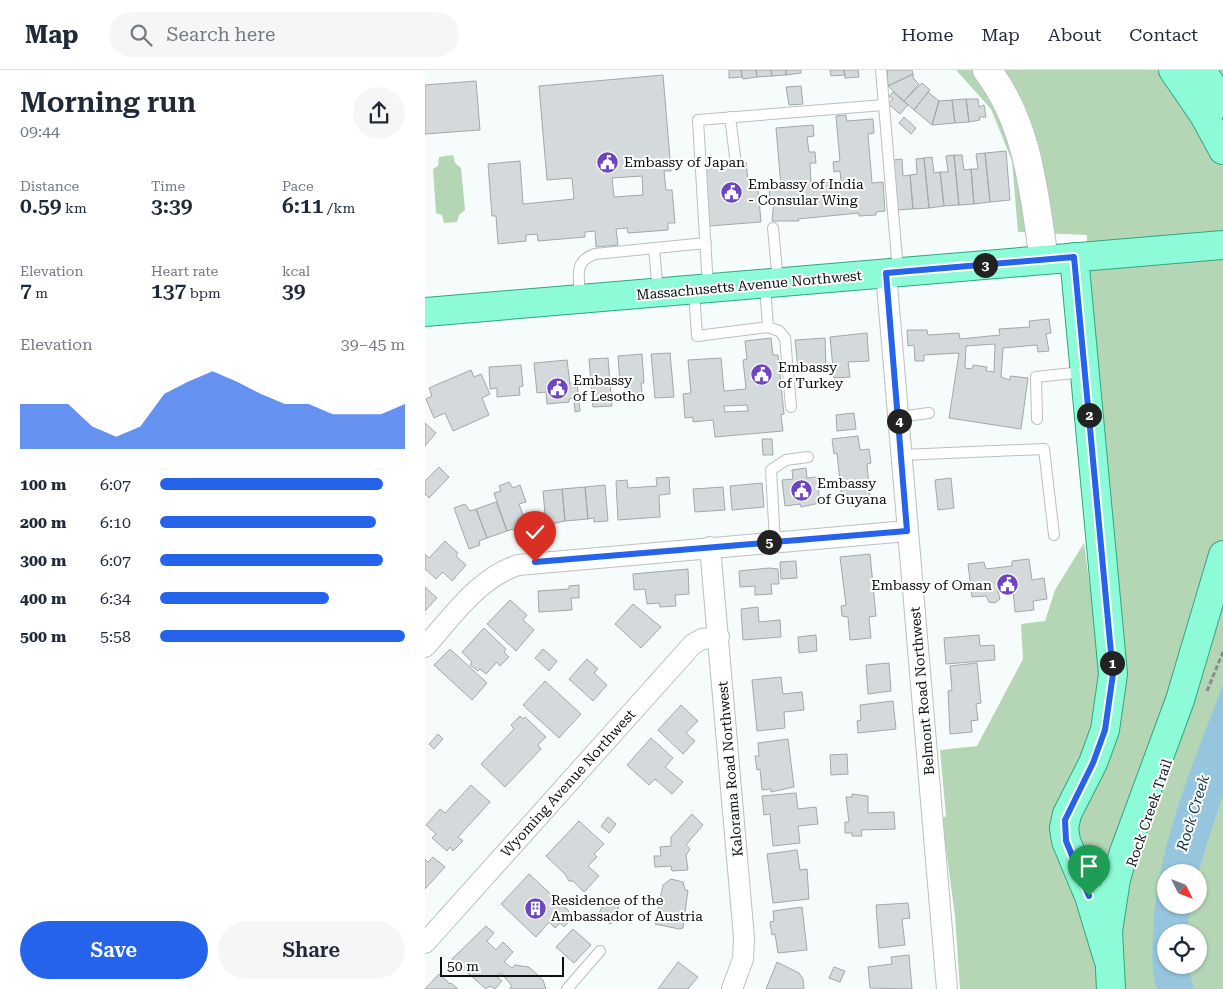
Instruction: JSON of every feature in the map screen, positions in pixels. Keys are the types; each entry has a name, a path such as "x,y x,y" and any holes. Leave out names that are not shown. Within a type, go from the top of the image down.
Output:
{"main road":[{"path":"1173,70 1204,115 1223,150"},
{"path":"1202,70 1223,104"},
{"name":"Massachusetts Avenue Northwest","path":"425,312 1223,245"},
{"path":"1074,257 1112,655 1112,691 1105,730 1093,763 1067,814 1064,835 1089,896 1108,959"},
{"path":"1192,699 1223,556"},
{"path":"1111,989 1108,959 1111,905 1119,870 1192,699 1223,613"}],"street":[{"path":"987,70 1016,119 1030,172 1045,260"},
{"name":"Belmont Road Northwest","path":"892,273 898,417 947,989"},
{"path":"425,647 481,586 510,568 535,562 907,531"},
{"name":"Kalorama Road Northwest","path":"711,547 745,948 741,971 733,989"},
{"name":"Wyoming Avenue Northwest","path":"425,943 693,644 702,639 719,637"}],"lane":[{"path":"881,70 892,273"},
{"path":"791,407 785,338 779,331 768,327 697,336 706,243 698,120 884,105"},
{"path":"730,117 735,156"},
{"path":"768,327 772,283 773,228"},
{"path":"580,299 579,267 585,258 595,254 706,243"},
{"path":"655,249 658,293"},
{"path":"1037,419 1036,378 1085,372"},
{"path":"898,417 929,413"},
{"path":"902,455 1044,449 1054,535"},
{"path":"775,542 771,470 786,460 808,458"},
{"path":"567,989 601,951"}],"path":[{"path":"1192,699 1223,652"}],"green space":[{"path":"956,70 1223,70 1223,989 960,989 955,916 942,819 946,816 940,750 977,746 1023,659 1021,624 1045,621 1055,590 1084,543 1094,618 1086,287 1087,235 1018,232 1012,161 991,109"},
{"path":"453,155 455,163 461,168 465,210 459,215 457,222 444,223 442,215 436,213 433,169 438,166 439,157"}],"water":[{"name":"Rock Creek","path":"1223,685 1223,794 1201,864 1162,864 1178,807"},
{"path":"1157,895 1157,914 1189,914 1188,924 1157,924 1157,974 1190,974 1194,989 1157,989 1152,948"}],"building":[{"path":"729,70 741,70 742,77 729,78"},
{"path":"741,70 756,70 757,77 743,79"},
{"path":"756,70 771,70 772,76 757,77"},
{"path":"771,70 786,70 786,75 772,76"},
{"path":"786,70 801,70 801,73 786,75"},
{"path":"830,70 844,70 845,75 831,76"},
{"path":"844,70 858,70 859,77 845,78"},
{"path":"887,70 912,70 913,74 888,86"},
{"path":"913,74 913,78 919,84 904,101 888,86"},
{"name":"Embassy of Japan","path":"663,75 671,171 664,171 666,190 672,190 675,223 668,223 668,230 628,233 627,228 616,229 618,245 596,247 595,231 585,232 585,237 538,241 537,234 526,235 526,241 498,244 496,216 492,216 488,164 520,161 523,204 574,199 572,178 547,180 539,86","holes":["642,176 643,195 614,197 612,178"]},
{"path":"476,81 480,130 425,134 425,85"},
{"path":"922,83 930,90 914,110 904,101"},
{"path":"801,86 803,104 789,105 786,87"},
{"path":"893,92 908,105 900,114 888,104 893,99 889,96"},
{"path":"928,92 939,101 932,125 914,110"},
{"path":"966,99 978,99 979,107 984,105 986,117 979,117 980,120 969,122"},
{"path":"966,99 969,122 955,123 952,100"},
{"path":"952,100 955,123 932,125 939,101"},
{"path":"846,115 847,121 873,119 874,133 868,134 872,183 883,182 885,211 876,212 876,215 859,216 859,213 798,219 799,221 772,221 774,200 770,200 769,187 781,186 776,128 813,125 814,136 807,137 809,152 815,152 816,163 810,163 811,184 841,181 840,171 834,172 833,162 840,161 836,116"},
{"path":"904,117 916,128 911,134 899,123"},
{"path":"1006,151 1010,200 990,202 985,153"},
{"path":"985,153 990,202 974,204 971,169 978,169 976,154"},
{"path":"954,155 959,205 944,206 940,172 948,172 946,156"},
{"path":"954,155 962,155 964,170 971,169 974,204 959,205"},
{"path":"932,157 934,173 940,172 944,206 929,208 924,158"},
{"path":"924,158 929,208 913,209 910,175 917,174 916,159"},
{"path":"902,159 903,176 910,175 913,209 896,210 893,160"},
{"name":"Embassy of India - Consular Wing","path":"746,162 749,190 758,189 761,222 709,226 704,165"},
{"path":"1049,319 1051,333 1046,334 1049,351 1038,352 1037,345 1003,348 1001,377 1010,380 1010,376 1028,378 1021,429 949,418 959,353 924,355 924,361 915,361 914,345 908,346 907,330 927,330 928,335 959,333 960,339 1000,335 999,329 1030,327 1029,321","holes":["995,344 994,372 986,371 987,367 973,365 972,369 965,368 966,346"]},
{"path":"867,333 869,361 848,362 850,377 834,378 830,337"},
{"name":"Embassy of Turkey","path":"771,338 773,355 778,355 784,414 781,415 783,431 715,437 713,420 693,422 693,417 685,418 683,394 691,393 688,360 721,358 724,391 746,389 743,360 747,359 745,341","holes":["747,405 748,411 725,412 724,406"]},
{"path":"825,338 826,369 798,369 795,340"},
{"path":"670,353 674,397 655,398 651,354"},
{"path":"642,354 644,383 641,383 642,393 625,395 624,384 620,384 618,356"},
{"path":"608,358 612,406 593,407 589,359"},
{"name":"Embassy of Lesotho","path":"567,360 570,384 577,383 580,411 575,412 574,398 569,399 569,402 547,404 546,392 537,393 534,363"},
{"path":"521,365 523,386 519,387 520,395 497,397 497,388 490,389 489,367"},
{"path":"471,370 474,377 481,374 490,394 482,398 489,415 453,431 445,413 434,418 426,399 432,396 429,388"},
{"path":"854,413 856,429 837,431 836,415"},
{"path":"425,423 436,433 425,446"},
{"path":"858,436 860,450 869,449 871,463 867,464 870,497 842,500 837,453 834,454 832,439"},
{"path":"762,439 772,439 773,455 763,455"},
{"path":"439,467 449,477 429,498 425,494 425,481"},
{"name":"Embassy of Guyana","path":"806,468 807,478 817,477 820,503 801,507 800,504 785,506 782,480 793,479 792,470"},
{"path":"669,477 670,494 659,495 660,517 618,520 616,481 627,480 628,488 657,486 656,478"},
{"path":"951,478 954,508 938,510 935,480"},
{"path":"509,482 513,488 520,485 526,502 519,504 527,526 514,531 513,529 507,531 494,493 501,491 499,486"},
{"path":"762,483 764,507 732,510 730,486"},
{"path":"605,485 608,521 594,522 594,518 588,519 585,487"},
{"path":"585,487 588,519 565,521 562,489"},
{"path":"723,487 725,510 695,512 693,489"},
{"path":"562,489 565,521 546,525 543,491"},
{"path":"496,502 507,531 487,538 476,509"},
{"path":"465,504 470,511 476,509 487,538 479,541 480,545 469,549 454,508"},
{"path":"445,541 458,553 456,556 466,565 452,581 443,572 436,579 425,569 425,554 429,558"},
{"path":"870,554 876,616 869,617 871,638 850,640 848,617 842,616 841,606 846,605 840,557"},
{"name":"Embassy of Oman","path":"1029,559 1032,580 1044,578 1047,599 1033,601 1034,610 1015,612 1013,590 998,591 1000,599 995,603 989,602 986,596 972,597 968,564 984,562 986,569 1012,566 1012,561"},
{"path":"796,561 797,578 781,579 780,562"},
{"path":"688,569 689,594 675,595 676,606 660,607 659,603 647,604 645,589 634,590 633,574"},
{"path":"778,569 779,584 771,584 772,594 755,595 755,586 740,587 739,571"},
{"path":"579,585 579,598 571,598 572,610 539,612 538,591 569,589 569,586"},
{"path":"425,587 437,598 425,611"},
{"path":"510,600 527,615 523,620 534,630 516,651 487,624"},
{"path":"633,604 661,627 641,648 615,624"},
{"path":"758,607 759,622 780,620 781,637 743,640 741,609"},
{"path":"484,628 506,649 504,652 509,657 500,666 497,662 486,674 470,665 472,662 462,652"},
{"path":"816,635 817,651 799,653 798,637"},
{"path":"979,635 980,646 994,645 995,660 946,664 944,638"},
{"path":"450,649 487,683 472,700 434,665"},
{"path":"543,649 557,661 549,671 535,658"},
{"path":"587,659 598,669 594,673 607,685 593,701 569,679"},
{"path":"889,663 891,691 868,694 866,665"},
{"path":"977,663 981,703 976,704 978,720 971,721 972,732 950,734 948,691 952,690 950,666"},
{"path":"781,677 783,694 802,692 804,710 784,712 785,728 757,731 752,680"},
{"path":"545,681 581,714 559,738 523,705"},
{"path":"893,701 896,729 858,733 857,721 861,720 860,705"},
{"path":"681,705 698,721 686,733 695,741 683,754 658,730"},
{"path":"520,716 523,719 525,717 546,737 538,745 541,749 505,787 481,764 514,729 511,725"},
{"path":"438,734 443,739 434,749 429,744"},
{"path":"651,738 673,758 665,767 683,782 672,794 655,779 649,785 627,765"},
{"path":"788,739 794,787 771,792 771,789 762,790 760,769 757,770 755,756 759,756 758,743"},
{"path":"847,754 848,774 831,775 830,755"},
{"path":"471,785 490,802 458,837 463,841 453,851 450,847 447,851 432,838 436,834 426,825 440,809 445,813"},
{"path":"796,793 798,809 816,807 818,824 798,826 800,843 773,846 770,814 764,815 762,796"},
{"path":"852,794 868,796 868,813 894,812 895,829 861,830 862,836 852,836 852,833 845,833 845,822 849,822 846,797 852,797"},
{"path":"692,814 703,825 686,845 690,849 686,855 688,870 672,871 671,866 655,867 654,856 661,856 660,847 671,846 671,837"},
{"path":"608,817 616,824 609,833 601,826"},
{"path":"579,821 604,844 594,854 597,857 588,866 599,876 584,892 573,881 569,881 565,874 546,856"},
{"path":"797,850 800,870 807,869 809,899 773,903 767,854"},
{"path":"433,857 445,867 425,889 425,859 428,862"},
{"name":"Residence of the Ambassador of Austria","path":"529,874 573,917 564,927 560,923 555,928 549,922 536,937 501,904"},
{"path":"671,879 683,882 685,890 688,890 683,928 679,929 655,924 663,885"},
{"path":"606,898 620,904 611,924 597,918"},
{"path":"908,903 910,918 902,919 905,945 879,948 876,905"},
{"path":"802,907 807,950 778,953 775,934 772,935 770,922 774,921 773,911"},
{"path":"486,926 494,933 487,941 496,950 503,942 513,952 504,962 512,968 515,965 529,967 543,980 546,989 509,989 512,986 501,973 497,977 502,981 495,989 490,986 486,989 452,959"},
{"path":"573,929 591,945 574,963 556,947"},
{"path":"909,955 912,989 870,988 868,967 892,964 891,957"},
{"path":"678,962 698,977 688,989 658,989"},
{"path":"777,962 799,973 803,979 804,989 766,989"},
{"path":"834,967 845,971 840,982 829,978"},
{"path":"439,974 450,984 458,989 425,989"}],"place":[{"name":"Embassy of Japan","path":"608,162"},
{"name":"Embassy of India - Consular Wing","path":"732,192"},
{"name":"Embassy of Turkey","path":"762,375"},
{"name":"Embassy of Lesotho","path":"557,388"},
{"name":"Embassy of Guyana","path":"801,491"},
{"name":"Embassy of Oman","path":"1008,585"},
{"name":"Residence of the Ambassador of Austria","path":"535,908"}],"route":[{"path":"535,562 907,531 886,273 1074,257 1113,674 1105,730 1093,763 1065,820 1064,835 1089,896"}]}
